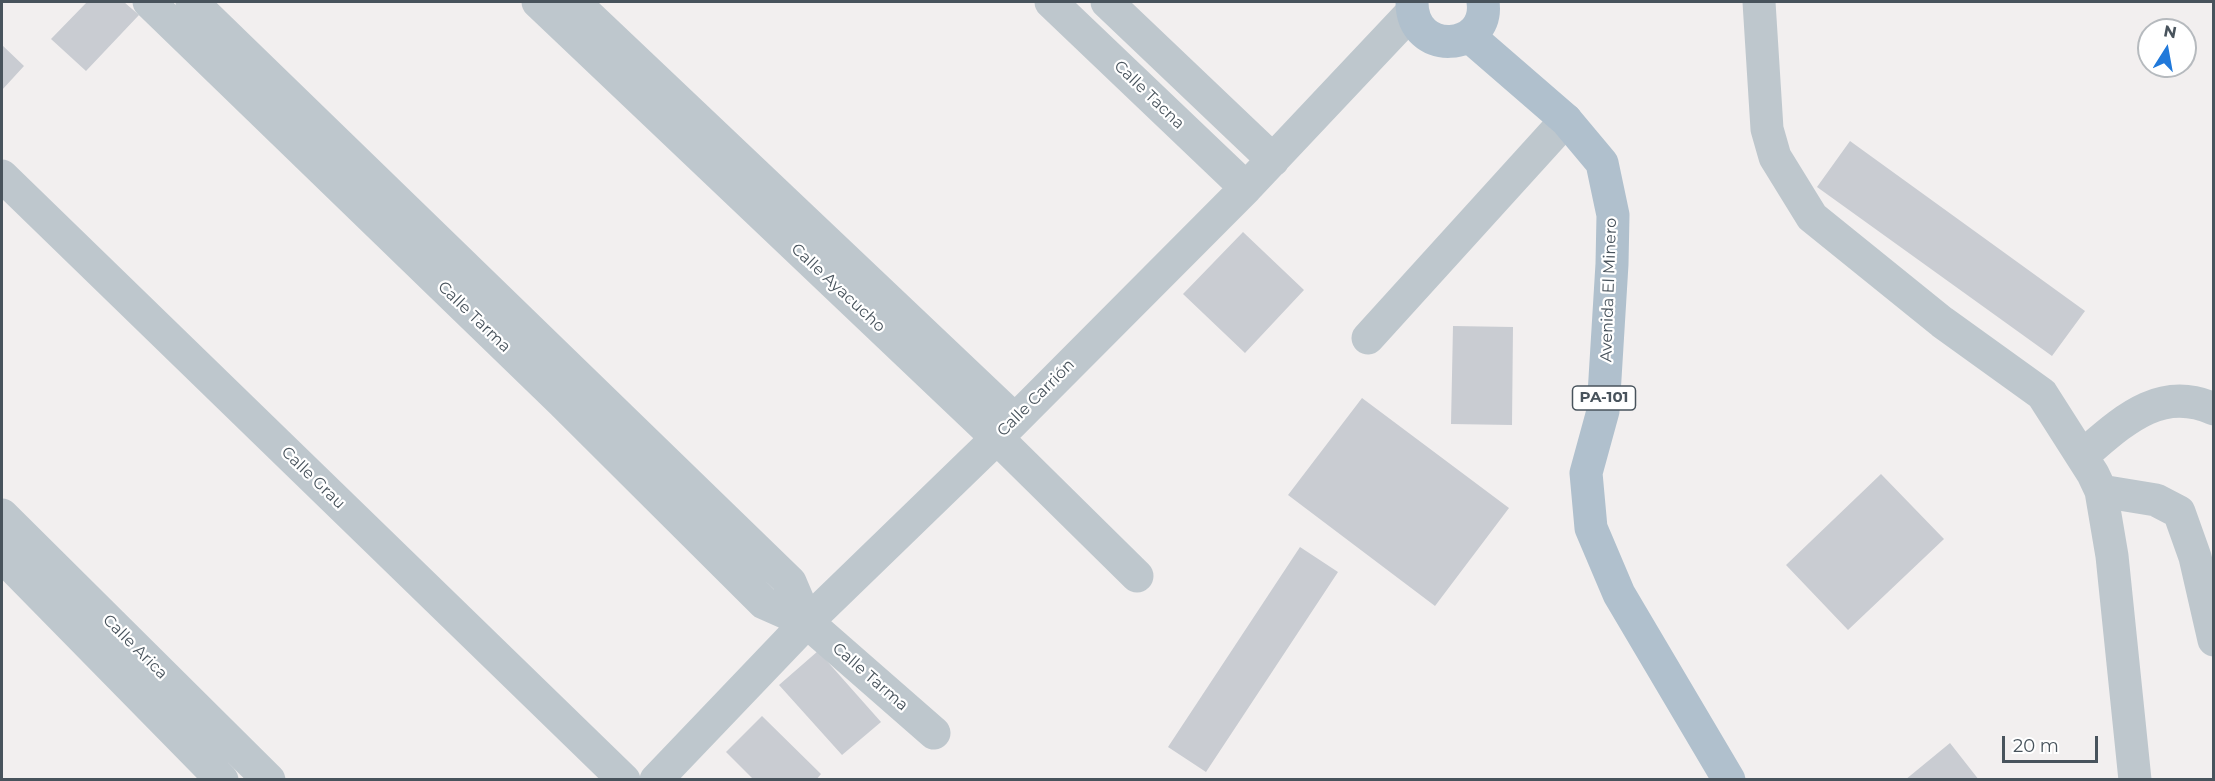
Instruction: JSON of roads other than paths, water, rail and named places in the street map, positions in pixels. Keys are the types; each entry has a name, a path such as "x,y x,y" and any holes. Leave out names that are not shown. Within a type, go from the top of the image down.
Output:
{"main road":[{"path":"1412,7 1419,28 1434,39 1446,42 1457,41 1469,36 1477,28 1482,18 1483,2"},
{"name":"Avenida El Minero","path":"1469,36 1566,120 1602,163 1613,215 1612,264 1603,411 1586,473 1591,528 1619,594 1729,780"}],"street":[{"name":"Calle Tarma","path":"149,2 199,22 377,180 574,392"},
{"name":"Calle Ayacucho","path":"538,2 740,178 1006,429 1137,576"},
{"name":"Calle Ayacucho","path":"574,2 740,178"},
{"name":"Calle Tacna","path":"1051,2 1246,188"},
{"path":"1107,2 1273,160"},
{"path":"1760,2 1767,129 1775,158 1812,217 1942,322 2042,394 2082,456 2101,491 2112,556 2135,780"},
{"name":"Calle Carrión","path":"656,780 807,622 1006,429 1246,188 1412,7"},
{"name":"Calle Tarma","path":"199,22 351,198 790,582 807,622 934,733"},
{"path":"1368,338 1566,120"},
{"name":"Calle Grau","path":"2,176 624,780"},
{"path":"351,198 377,180"},
{"path":"2082,456 2122,422 2162,401 2199,402 2214,410"},
{"path":"2101,491 2156,500 2179,512 2195,557 2214,640"},
{"name":"Calle Arica","path":"2,515 269,780"},
{"name":"Calle Arica","path":"2,556 222,780"},
{"path":"162,719 186,697"}]}
